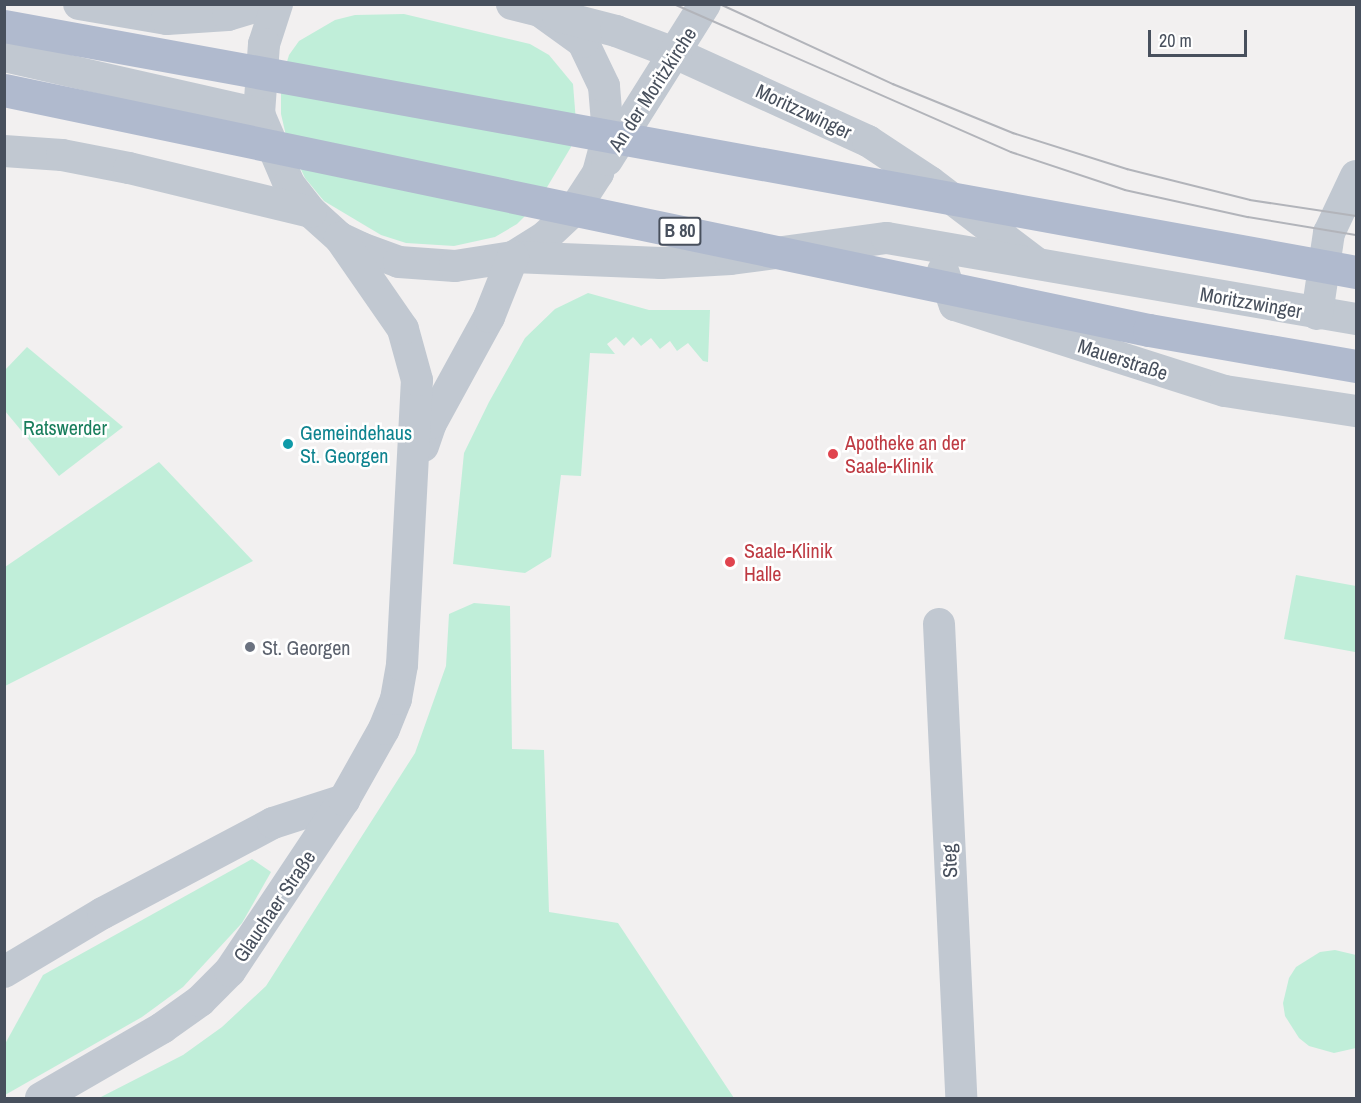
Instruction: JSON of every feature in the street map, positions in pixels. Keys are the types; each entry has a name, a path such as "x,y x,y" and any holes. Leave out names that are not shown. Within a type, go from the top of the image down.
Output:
{"main road":[{"path":"4,26 1356,272"},
{"name":"B 80","path":"4,90 1149,330 1356,366"}],"street":[{"path":"79,4 167,19 228,15 264,4"},
{"path":"277,4 264,44 259,114 289,184 311,212 340,238 377,287 408,342 417,380 415,468"},
{"name":"An der Moritzkirche","path":"513,257 546,236 574,210 677,54 705,4"},
{"path":"526,8 583,42 604,86"},
{"name":"Moritzzwinger","path":"526,8 615,18 677,54 868,141 930,182 1040,266"},
{"path":"598,173 608,135 604,86 615,18"},
{"path":"4,56 259,114"},
{"path":"4,151 62,155 129,168 311,212"},
{"path":"1317,314 1329,233 1356,176"},
{"name":"Moritzzwinger","path":"340,238 399,262 428,266 513,257 661,263 732,259 887,238 1356,319"},
{"name":"Mauerstraße","path":"934,245 955,305 1225,392 1356,411"},
{"path":"415,468 431,423 489,317 513,257"},
{"name":"Glauchaer Straße","path":"41,1098 162,1028 200,1000 246,952 344,800 384,729 396,699 402,665 415,468"},
{"name":"Steg","path":"939,624 961,1098"},
{"path":"4,972 103,913 273,823 344,800"}],"green space":[{"path":"404,14 530,44 549,55 573,84 576,122 571,147 537,204 517,224 495,237 454,246 406,243 381,235 324,201 305,178 287,140 281,114 281,82 289,55 299,41 335,20 355,15"},
{"path":"588,293 649,310 710,310 708,362 703,361 688,343 677,351 670,341 660,349 651,338 641,346 633,337 624,346 616,337 607,344 615,354 590,353 581,476 561,475 551,557 525,573 453,564 464,453 489,402 525,338 555,309"},
{"name":"Ratswerder","path":"27,347 123,427 59,476 5,411 5,370"},
{"path":"159,462 253,561 5,686 5,567"},
{"path":"1296,575 1356,586 1355,652 1284,639"},
{"path":"474,603 510,606 512,749 544,750 549,912 618,923 734,1098 99,1098 183,1055 222,1027 266,986 415,753 446,666 449,614"},
{"path":"252,859 271,872 242,923 183,987 142,1017 5,1095 5,1044 43,975"},
{"path":"1335,950 1356,955 1356,1048 1334,1053 1309,1046 1299,1038 1285,1016 1283,1003 1289,978 1296,967 1320,952"}],"tram line":[{"path":"674,4 1011,152 1125,190 1248,217 1356,235"},
{"path":"720,4 893,84 1013,133 1127,169 1250,200 1356,216"}],"place":[{"name":"Gemeindehaus St. Georgen","path":"288,444"},
{"name":"Apotheke an der Saale-Klinik","path":"833,454"},
{"name":"Saale-Klinik Halle","path":"730,562"},
{"name":"St. Georgen","path":"250,647"}]}
